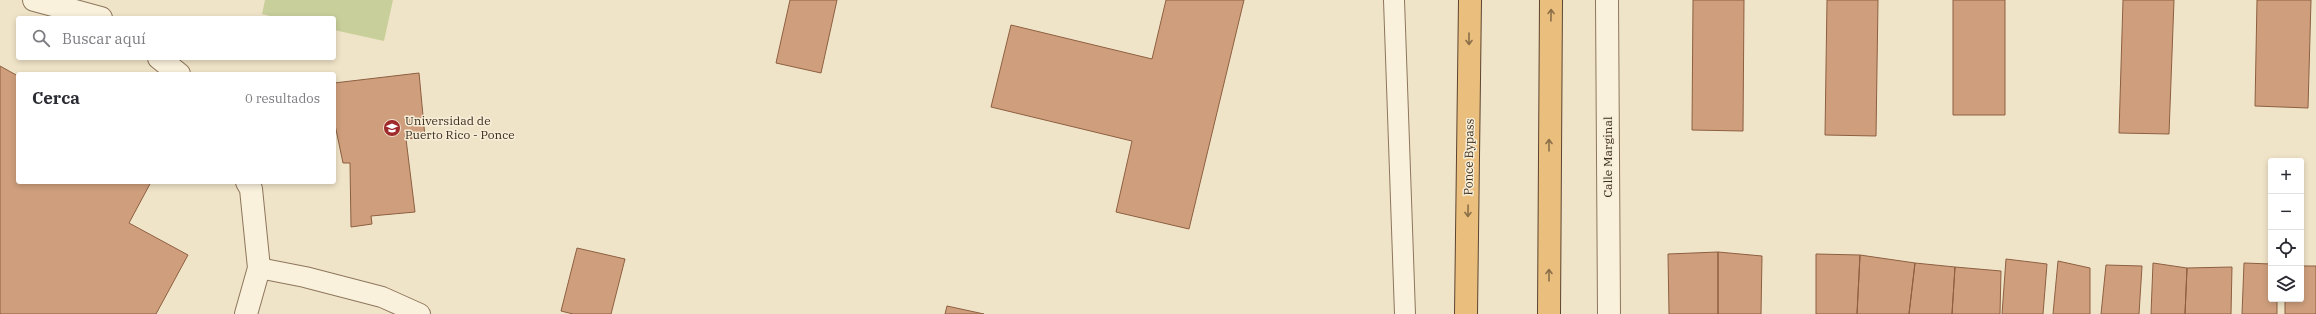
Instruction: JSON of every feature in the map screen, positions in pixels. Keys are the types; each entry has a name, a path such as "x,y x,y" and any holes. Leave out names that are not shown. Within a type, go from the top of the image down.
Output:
{"highway":[{"name":"Ponce Bypass","path":"1466,314 1470,0"},
{"path":"1549,314 1551,0"}],"street":[{"path":"34,0 94,16"},
{"name":"Calle Marginal","path":"1607,0 1609,314"},
{"path":"162,60 176,72"},
{"path":"246,314 258,268 251,189 248,184"}],"lane":[{"path":"1394,0 1405,314"},
{"path":"258,268 305,276 382,297 420,314"}],"green space":[{"path":"265,0 393,0 384,41 336,30 336,16 270,16 262,14"}],"building":[{"path":"790,0 837,0 821,73 776,63"},
{"path":"1166,0 1244,0 1189,229 1116,212 1132,141 991,107 1011,25 1152,59"},
{"path":"1693,0 1744,0 1743,131 1692,130"},
{"path":"1827,0 1878,0 1876,136 1825,135"},
{"path":"1953,0 2005,0 2005,115 1953,115"},
{"path":"2123,0 2174,0 2169,134 2119,133"},
{"path":"2257,0 2311,0 2308,108 2255,106"},
{"path":"0,66 16,75 16,184 150,184 129,223 188,255 156,314 0,314"},
{"path":"419,73 425,137 406,139 415,212 371,216 372,224 351,227 350,163 343,163 336,130 336,83"},
{"path":"577,248 625,259 611,314 573,314 561,311"},
{"path":"1718,252 1762,256 1761,314 1718,314"},
{"path":"1718,252 1718,314 1669,314 1668,254"},
{"path":"1816,254 1860,255 1857,314 1816,314"},
{"path":"1860,255 1915,263 1909,314 1857,314"},
{"path":"2006,259 2047,264 2043,314 2002,314"},
{"path":"2058,261 2090,268 2090,314 2053,314"},
{"path":"1915,263 1955,267 1952,314 1909,314"},
{"path":"2153,263 2187,268 2185,314 2151,314"},
{"path":"2244,263 2268,264 2268,302 2277,302 2277,314 2242,314"},
{"path":"2106,265 2142,266 2139,314 2101,314"},
{"path":"2304,266 2316,266 2316,314 2285,314 2285,302 2304,302"},
{"path":"1955,267 2001,271 2000,314 1952,314"},
{"path":"2232,267 2231,314 2185,314 2187,268"},
{"path":"947,306 984,314 945,314"}],"place":[{"name":"Universidad de Puerto Rico - Ponce","path":"392,128"}]}
